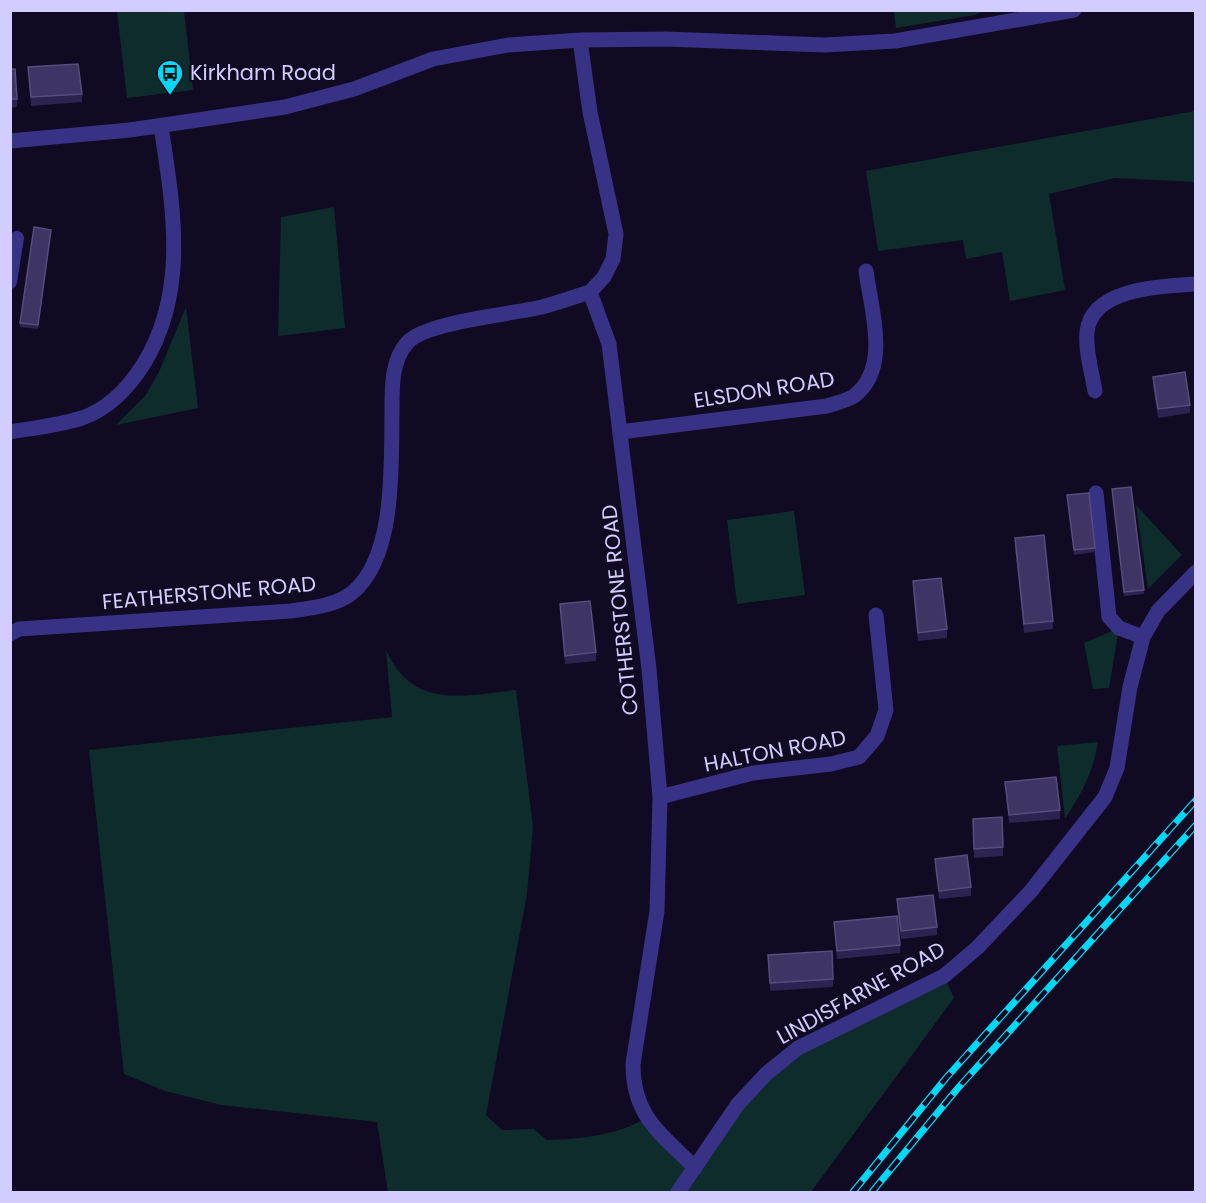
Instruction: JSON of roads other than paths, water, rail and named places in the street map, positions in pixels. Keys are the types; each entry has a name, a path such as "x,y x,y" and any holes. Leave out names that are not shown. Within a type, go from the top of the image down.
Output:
{"street":[{"path":"10,141 161,126 285,107 354,89 433,59 508,45 580,40 666,39 825,45 895,41 1014,17 1074,10"},
{"path":"580,40 590,112 616,234 613,259 603,277 590,292"},
{"path":"10,432 83,418 110,402 132,382 151,353 167,312 173,287 175,262 173,212 161,126"},
{"name":"ELSDON ROAD","path":"620,432 827,406 853,397 869,380 877,354 866,271"},
{"path":"1095,391 1086,333 1090,318 1103,303 1130,292 1163,286 1196,284"},
{"name":"COTHERSTONE ROAD","path":"590,292 609,344 649,669 660,797 657,911 633,1064 633,1082 646,1118 694,1168"},
{"name":"FEATHERSTONE ROAD","path":"10,634 20,629 291,611 323,606 351,594 372,570 380,551 386,521 391,451 392,382 399,356 408,341 429,330 542,307 590,292"},
{"path":"1096,493 1109,617 1119,628 1143,637"},
{"name":"LINDISFARNE ROAD","path":"678,1192 738,1104 766,1074 798,1048 944,976 977,948 1031,891 1105,797 1117,768 1130,687 1143,637 1158,611 1196,572"},
{"name":"HALTON ROAD","path":"660,797 753,773 831,764 859,757 876,736 886,711 876,615"}],"lane":[{"path":"10,282 17,238"}],"railway":[{"path":"853,1192 946,1078 1196,800"},
{"path":"872,1192 958,1088 1196,825"}],"place":[{"name":"Kirkham Road","path":"170,96"}]}
